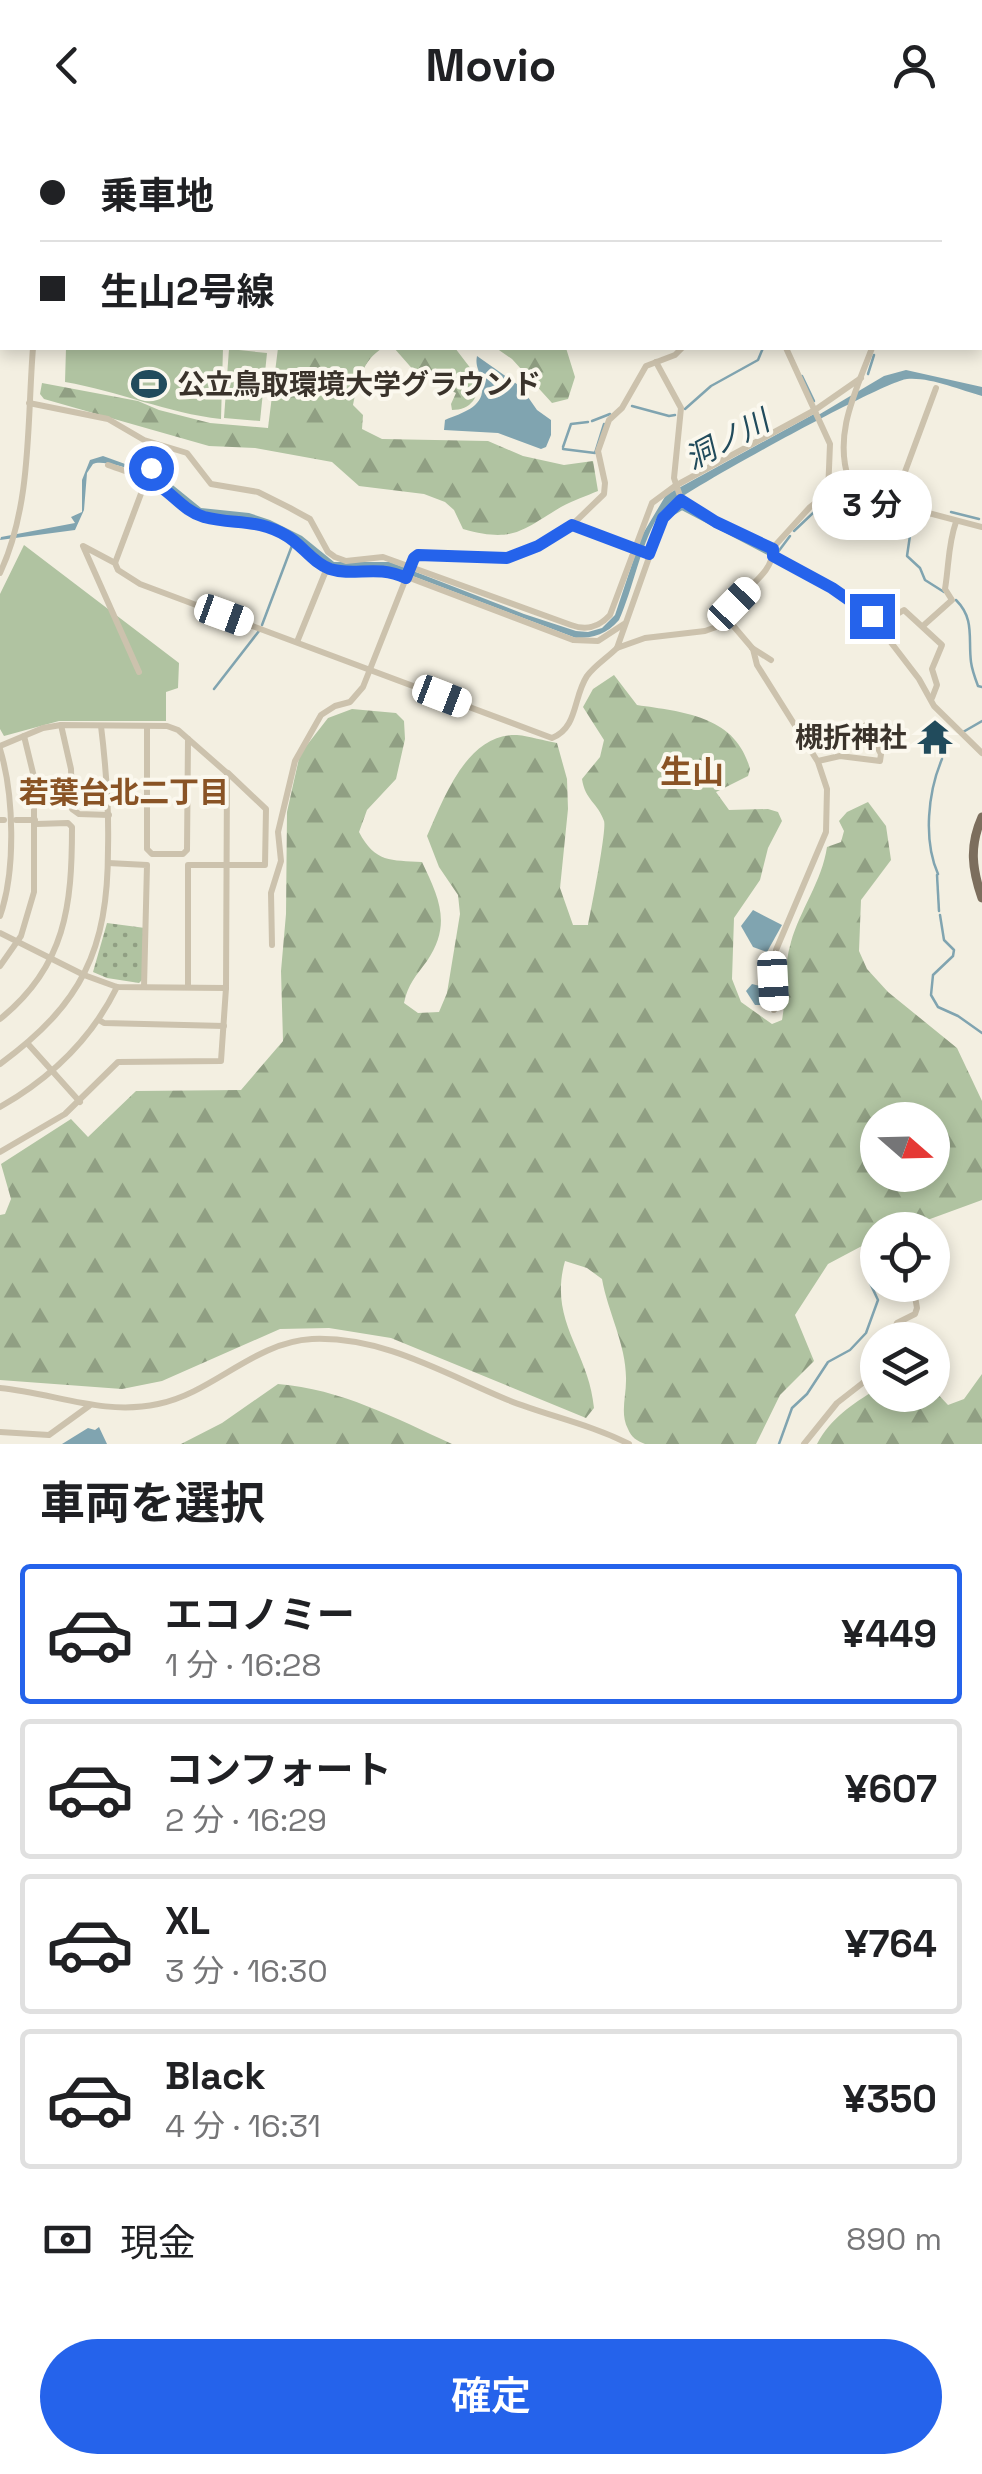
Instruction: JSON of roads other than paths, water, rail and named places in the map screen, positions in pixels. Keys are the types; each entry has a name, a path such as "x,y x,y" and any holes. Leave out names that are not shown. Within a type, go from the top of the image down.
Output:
{"main road":[{"path":"982,817 971,849 982,898"}],"street":[{"path":"0,573 17,524 33,350"},
{"path":"272,945 271,893 281,861 278,832 294,761 321,715 350,702 371,670 414,558 428,554 507,558 538,546 572,525 604,494 606,483 598,451 609,420 622,408 646,366 680,350"},
{"path":"787,350 830,444 828,493"},
{"path":"871,350 847,416 841,450 849,480 860,490 894,504 982,527"},
{"path":"656,362 681,408 676,486 681,500 832,588 882,622"},
{"path":"29,402 108,420 144,440 187,452 211,484 258,492 310,520 328,552 336,557 346,561 384,557 587,628 602,623 610,615 652,503 815,410 861,378"},
{"path":"894,504 936,388"},
{"path":"108,465 160,484 189,510 203,516 254,522 270,528 289,537 327,568 344,572 384,570 572,640 598,641 624,624"},
{"path":"151,468 116,562 118,570 140,584 552,738 569,724 578,690 588,674 617,648 646,638 705,631 730,622"},
{"path":"771,660 751,647 730,622 730,610 766,570 773,553 810,507 849,480"},
{"path":"617,648 663,518 681,500"},
{"path":"924,626 952,600 945,589 950,565 947,550 956,522"},
{"path":"572,525 649,554"},
{"path":"116,562 83,546 139,672"},
{"path":"298,642 327,568"},
{"path":"882,622 904,610 942,645 932,670 937,685 932,699"},
{"path":"882,622 882,630 934,706 982,753"},
{"path":"751,647 763,676 818,761 826,780 826,832 776,950 774,1010"},
{"path":"818,761 840,756 880,762 881,754 866,725"},
{"path":"61,726 70,769 72,809 78,814 108,815"},
{"path":"0,1064 28,1044 54,1017 84,975 100,938 106,915 108,863 101,726"},
{"path":"147,726 150,853 180,854 186,850 188,739"},
{"path":"0,916 9,874 10,820 8,777 0,748 42,728 172,727 264,804 265,864 188,865 188,987"},
{"path":"0,966 17,942 32,904 35,822 32,765 24,736"},
{"path":"0,1152 32,1136 80,1102 118,1062 222,1061 227,772"},
{"path":"0,1019 30,988 51,958 66,921 72,826 16,820"},
{"path":"108,863 147,865 144,987"},
{"path":"0,934 117,987 226,988"},
{"path":"0,1107 38,1084 76,1049 117,987"},
{"path":"98,1020 224,1026"},
{"path":"28,1044 80,1102"},
{"path":"901,1322 915,1314 916,1302"},
{"path":"0,1388 89,1406 159,1404 278,1347 312,1339 329,1340 388,1350 418,1360 510,1401 598,1428 630,1444"},
{"path":"804,1444 837,1403 860,1385"},
{"path":"0,1432 49,1435 89,1406"}],"water":[{"path":"477,356 521,387 537,410 551,420 546,447 541,449 498,433 444,430 445,420 473,407 481,396"},
{"path":"906,370 982,387 982,396 935,382 907,379 822,418 701,485 661,512 648,536 619,620 605,632 589,637 576,638 394,569 333,568 277,527 194,510 159,481 108,463 93,464 87,473 84,510 75,530 0,540 75,523 71,517 82,512 82,480 90,460 103,456 164,478 201,508 249,513 270,520 302,536 334,562 390,562 524,614 588,632 602,628 615,615 641,537 666,495 884,376"},
{"path":"753,910 782,925 767,952 753,947 741,926"},
{"path":"752,984 768,988 769,997 763,1005 755,1005 746,991"},
{"path":"99,1427 107,1444 62,1444 88,1428"}],"waterway":[{"path":"685,409 711,386 758,360 762,350"},
{"path":"868,374 874,355"},
{"path":"802,376 814,401"},
{"path":"632,406 675,415"},
{"path":"592,421 610,414"},
{"path":"563,447 571,424 588,422"},
{"path":"563,449 595,453 604,424"},
{"path":"794,531 832,495 883,511"},
{"path":"670,516 682,509 768,554"},
{"path":"886,512 912,522 907,556 920,568 925,580 944,592"},
{"path":"951,512 979,519"},
{"path":"778,552 790,536"},
{"path":"262,625 293,543"},
{"path":"956,600 966,614 971,665 978,686 982,687"},
{"path":"214,689 259,631"},
{"path":"963,732 982,721"},
{"path":"938,874 930,846 929,816 942,759"},
{"path":"937,875 939,911"},
{"path":"940,915 944,940 954,950 953,956 933,975 931,995 938,1007 982,1033"},
{"path":"779,1444 792,1408 807,1394 828,1362 850,1350 866,1333 877,1302"}],"place":[{"name":"公立鳥取環境大学グラウンド","path":"149,384"},
{"name":"槻折神社","path":"935,737"}],"district":[{"name":"生山","path":"692,772"},
{"name":"若葉台北二丁目","path":"124,793"}],"water label":[{"name":"洞ノ川","path":"727,440"}]}
